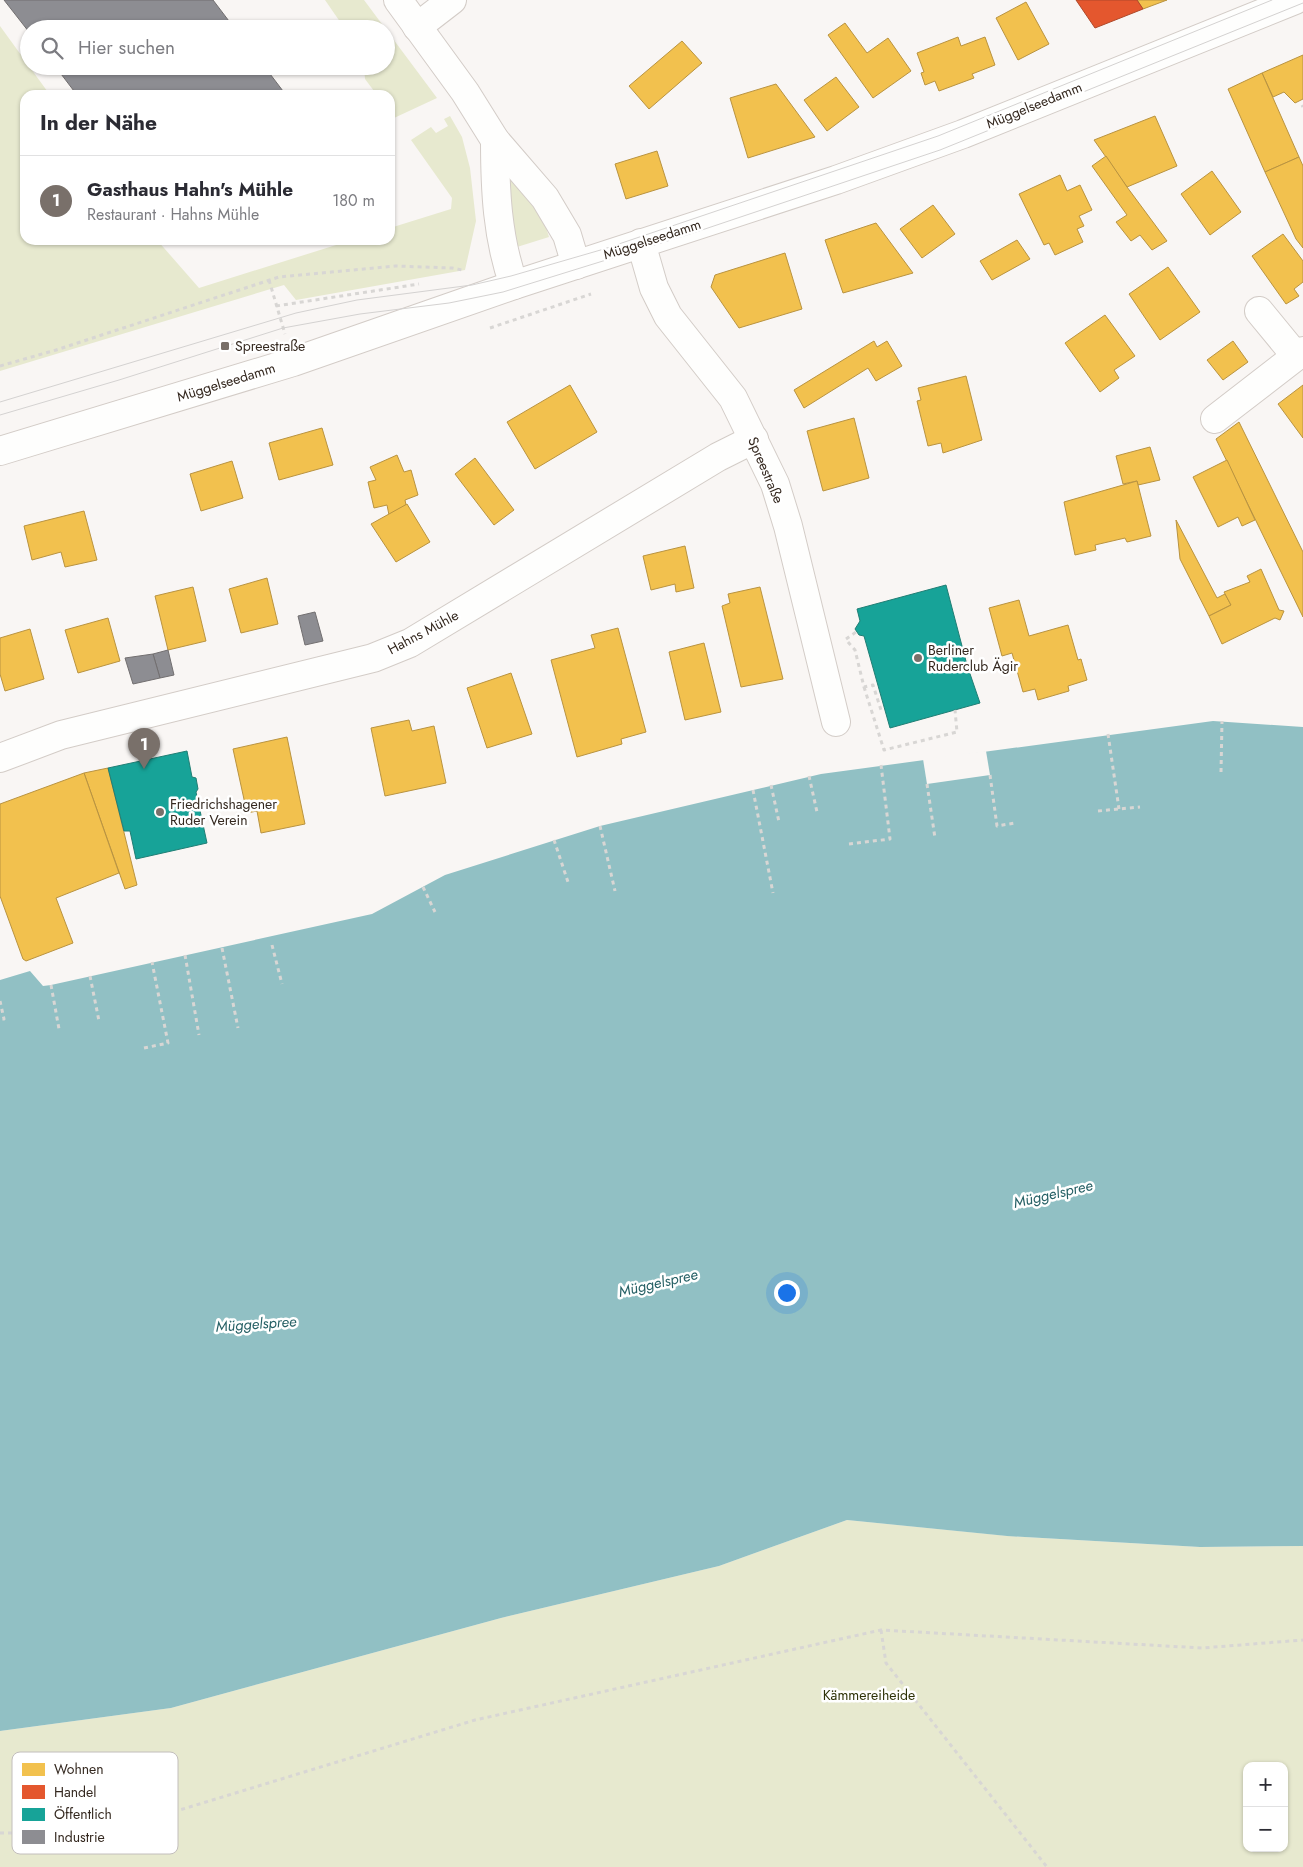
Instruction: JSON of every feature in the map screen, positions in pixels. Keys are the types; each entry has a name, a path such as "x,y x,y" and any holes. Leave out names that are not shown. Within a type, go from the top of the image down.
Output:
{"street":[{"path":"398,0 465,92 495,140 545,198 567,235 576,265"},
{"path":"417,27 452,0"},
{"name":"Müggelseedamm","path":"0,451 293,362 514,285 836,180 955,137 1295,0"},
{"path":"495,140 499,232 514,285"},
{"name":"Spreestraße","path":"641,243 654,288 668,316 733,398 774,484 788,526 836,722"},
{"path":"1215,419 1299,354 1259,311"},
{"name":"Hahns Mühle","path":"0,758 61,735 373,658 410,643 711,462 754,439"}],"path":[{"path":"0,366 56,350 279,277 395,266 452,268 471,273"},
{"path":"276,306 424,284"},
{"path":"845,639 856,632"},
{"path":"873,685 881,710 884,709"},
{"path":"864,687 884,750 957,732 955,710"},
{"path":"1221,772 1222,721"},
{"path":"1108,734 1118,809"},
{"path":"849,844 890,838 881,765"},
{"path":"990,775 996,826 1015,823"},
{"path":"809,776 817,812"},
{"path":"928,784 935,838"},
{"path":"771,785 779,822"},
{"path":"752,790 773,893"},
{"path":"1098,811 1140,806"},
{"path":"600,826 615,891"},
{"path":"554,840 568,885"},
{"path":"423,887 435,912"},
{"path":"272,945 282,984"},
{"path":"222,948 238,1028"},
{"path":"185,955 199,1035"},
{"path":"144,1048 168,1043 152,962"},
{"path":"90,976 99,1021"},
{"path":"51,985 59,1029"},
{"path":"0,1001 4,1019 0,1019"},
{"path":"178,1811 475,1720 881,1630 1202,1648 1303,1640"},
{"path":"881,1630 886,1663 1047,1867"}],"green space":[{"path":"325,0 364,0 379,20 339,20"},
{"path":"0,26 20,54 20,75 36,75 46,90 20,90 20,245 161,245 199,288 336,245 395,245 395,226 451,209 452,198 411,140 431,127 436,133 448,126 444,119 450,116 462,137 470,168 476,221 465,270 296,300 284,285 0,371"},
{"path":"395,42 437,98 395,118 395,90 373,90 365,79 365,75 395,75"},
{"path":"514,175 543,218 549,237 517,247 505,181"},
{"name":"Kämmereiheide","path":"847,1520 1008,1536 1200,1547 1303,1546 1303,1867 0,1867 0,1731 171,1708 501,1618 719,1566"}],"water":[{"name":"Müggelspree","path":"1213,721 1303,727 1303,1546 1200,1547 1007,1536 847,1520 719,1566 501,1618 171,1708 0,1731 0,980 30,971 43,986 51,985 372,914 445,875 600,826 821,774"}],"pier":[{"path":"986,751 990,775 927,784 923,759"}],"building: Wohnen":[{"path":"1137,0 1167,0 1143,9"},
{"path":"1026,2 1049,44 1018,60 996,18"},
{"path":"845,23 867,53 888,38 911,71 873,98 828,35"},
{"path":"958,37 961,46 985,37 995,65 972,74 974,78 939,91 935,81 925,85 921,73 924,72 917,53"},
{"path":"682,41 702,63 649,109 629,86"},
{"path":"1303,55 1303,99 1295,103 1284,92 1273,97 1262,73"},
{"path":"1262,73 1299,157 1265,172 1228,89"},
{"path":"836,77 859,107 827,131 804,100"},
{"path":"776,84 815,137 748,158 730,98"},
{"path":"1155,116 1177,166 1127,187 1094,140"},
{"path":"657,151 668,186 626,199 615,164"},
{"path":"1106,156 1167,241 1152,250 1140,235 1131,241 1116,222 1127,215 1092,166"},
{"path":"1299,157 1303,166 1303,248 1296,239 1265,172"},
{"path":"1212,171 1241,212 1210,235 1181,194"},
{"path":"1060,175 1067,191 1080,185 1092,210 1079,216 1084,226 1077,229 1083,242 1055,255 1049,243 1044,245 1019,194"},
{"path":"933,205 955,234 922,258 900,229"},
{"path":"876,223 913,273 843,293 825,240"},
{"path":"1283,234 1303,261 1303,282 1294,289 1299,296 1286,304 1252,256"},
{"path":"1017,240 1030,259 992,280 980,261"},
{"path":"785,253 802,309 739,328 711,287 715,275"},
{"path":"1168,267 1200,312 1160,340 1129,294"},
{"path":"1105,315 1135,356 1114,370 1119,378 1100,392 1065,343"},
{"path":"874,341 877,347 887,341 902,366 876,381 868,368 804,408 794,390"},
{"path":"1233,341 1248,362 1223,380 1207,360"},
{"path":"966,376 982,440 943,453 941,443 928,446 917,401 921,400 918,388"},
{"path":"570,385 597,432 535,469 507,422"},
{"path":"1303,385 1303,438 1278,404"},
{"path":"854,418 869,478 823,491 807,431"},
{"path":"1239,422 1303,552 1303,617 1216,439"},
{"path":"322,428 333,465 279,480 269,443"},
{"path":"1150,447 1160,480 1138,485 1137,481 1123,484 1116,456"},
{"path":"397,455 404,472 411,470 418,495 405,500 406,505 389,515 387,505 374,508 368,482 376,480 370,467"},
{"path":"475,458 514,510 494,525 455,474"},
{"path":"1227,460 1255,520 1242,526 1238,517 1218,527 1193,477"},
{"path":"232,461 243,498 201,511 190,474"},
{"path":"1137,481 1151,536 1127,542 1125,538 1095,545 1096,550 1075,555 1064,502"},
{"path":"407,504 430,542 396,562 371,524"},
{"path":"84,511 97,560 65,567 61,552 32,560 24,526"},
{"path":"1176,520 1217,598 1225,594 1231,605 1209,616 1180,559"},
{"path":"685,546 694,588 676,592 675,584 651,590 643,556"},
{"path":"1261,569 1279,610 1284,611 1280,620 1275,618 1222,644 1209,616 1231,605 1224,592 1250,582 1247,576"},
{"path":"267,578 278,624 241,633 229,589"},
{"path":"193,587 206,641 168,650 155,596"},
{"path":"760,587 783,679 741,687 722,606 730,603 728,594"},
{"path":"1019,600 1029,636 1068,625 1078,660 1081,659 1087,680 1068,686 1069,691 1038,700 1035,689 1023,692 1012,653 1002,656 989,608"},
{"path":"108,618 120,661 78,673 65,630"},
{"path":"618,628 646,732 621,739 622,744 577,757 551,660 595,648 591,635"},
{"path":"30,629 44,679 5,691 0,674 0,638"},
{"path":"704,643 721,712 685,720 669,652"},
{"path":"511,673 532,734 487,748 467,688"},
{"path":"409,720 412,731 434,726 446,783 385,796 371,728"},
{"path":"287,737 305,824 261,833 257,811 247,813 233,749"},
{"path":"108,768 137,885 125,889 84,773"},
{"path":"84,773 119,873 56,898 73,943 26,961 23,959 0,896 0,804"}],"building: Handel":[{"path":"1076,0 1137,0 1143,9 1095,28"}],"building: Öffentlich":[{"name":"Berliner Ruderclub Ägir","path":"946,585 967,665 980,703 890,728 864,636 859,635 855,629 860,621 857,609"},
{"name":"Friedrichshagener Ruder Verein","path":"187,751 192,777 196,778 198,789 196,792 207,843 136,859 130,831 124,831 108,768"}],"building: Industrie":[{"path":"4,0 213,0 228,20 20,20"},
{"path":"62,75 271,75 282,90 73,90"},
{"path":"315,612 323,641 305,645 298,616"},
{"path":"168,650 174,675 160,678 153,654"},
{"path":"153,654 160,678 133,684 125,658"}],"tram line":[{"path":"0,402 296,313 357,300 472,285 511,276 604,249 938,136 1272,0"},
{"path":"0,415 119,380 283,328 360,314 449,303 503,292 690,234 940,150 1303,3"}],"place":[{"name":"Spreestraße","path":"225,346"},
{"name":"Berliner Ruderclub Ägir","path":"918,658"},
{"name":"Gasthaus Hahn's Mühle","path":"144,769"},
{"name":"Friedrichshagener Ruder Verein","path":"160,812"}]}
